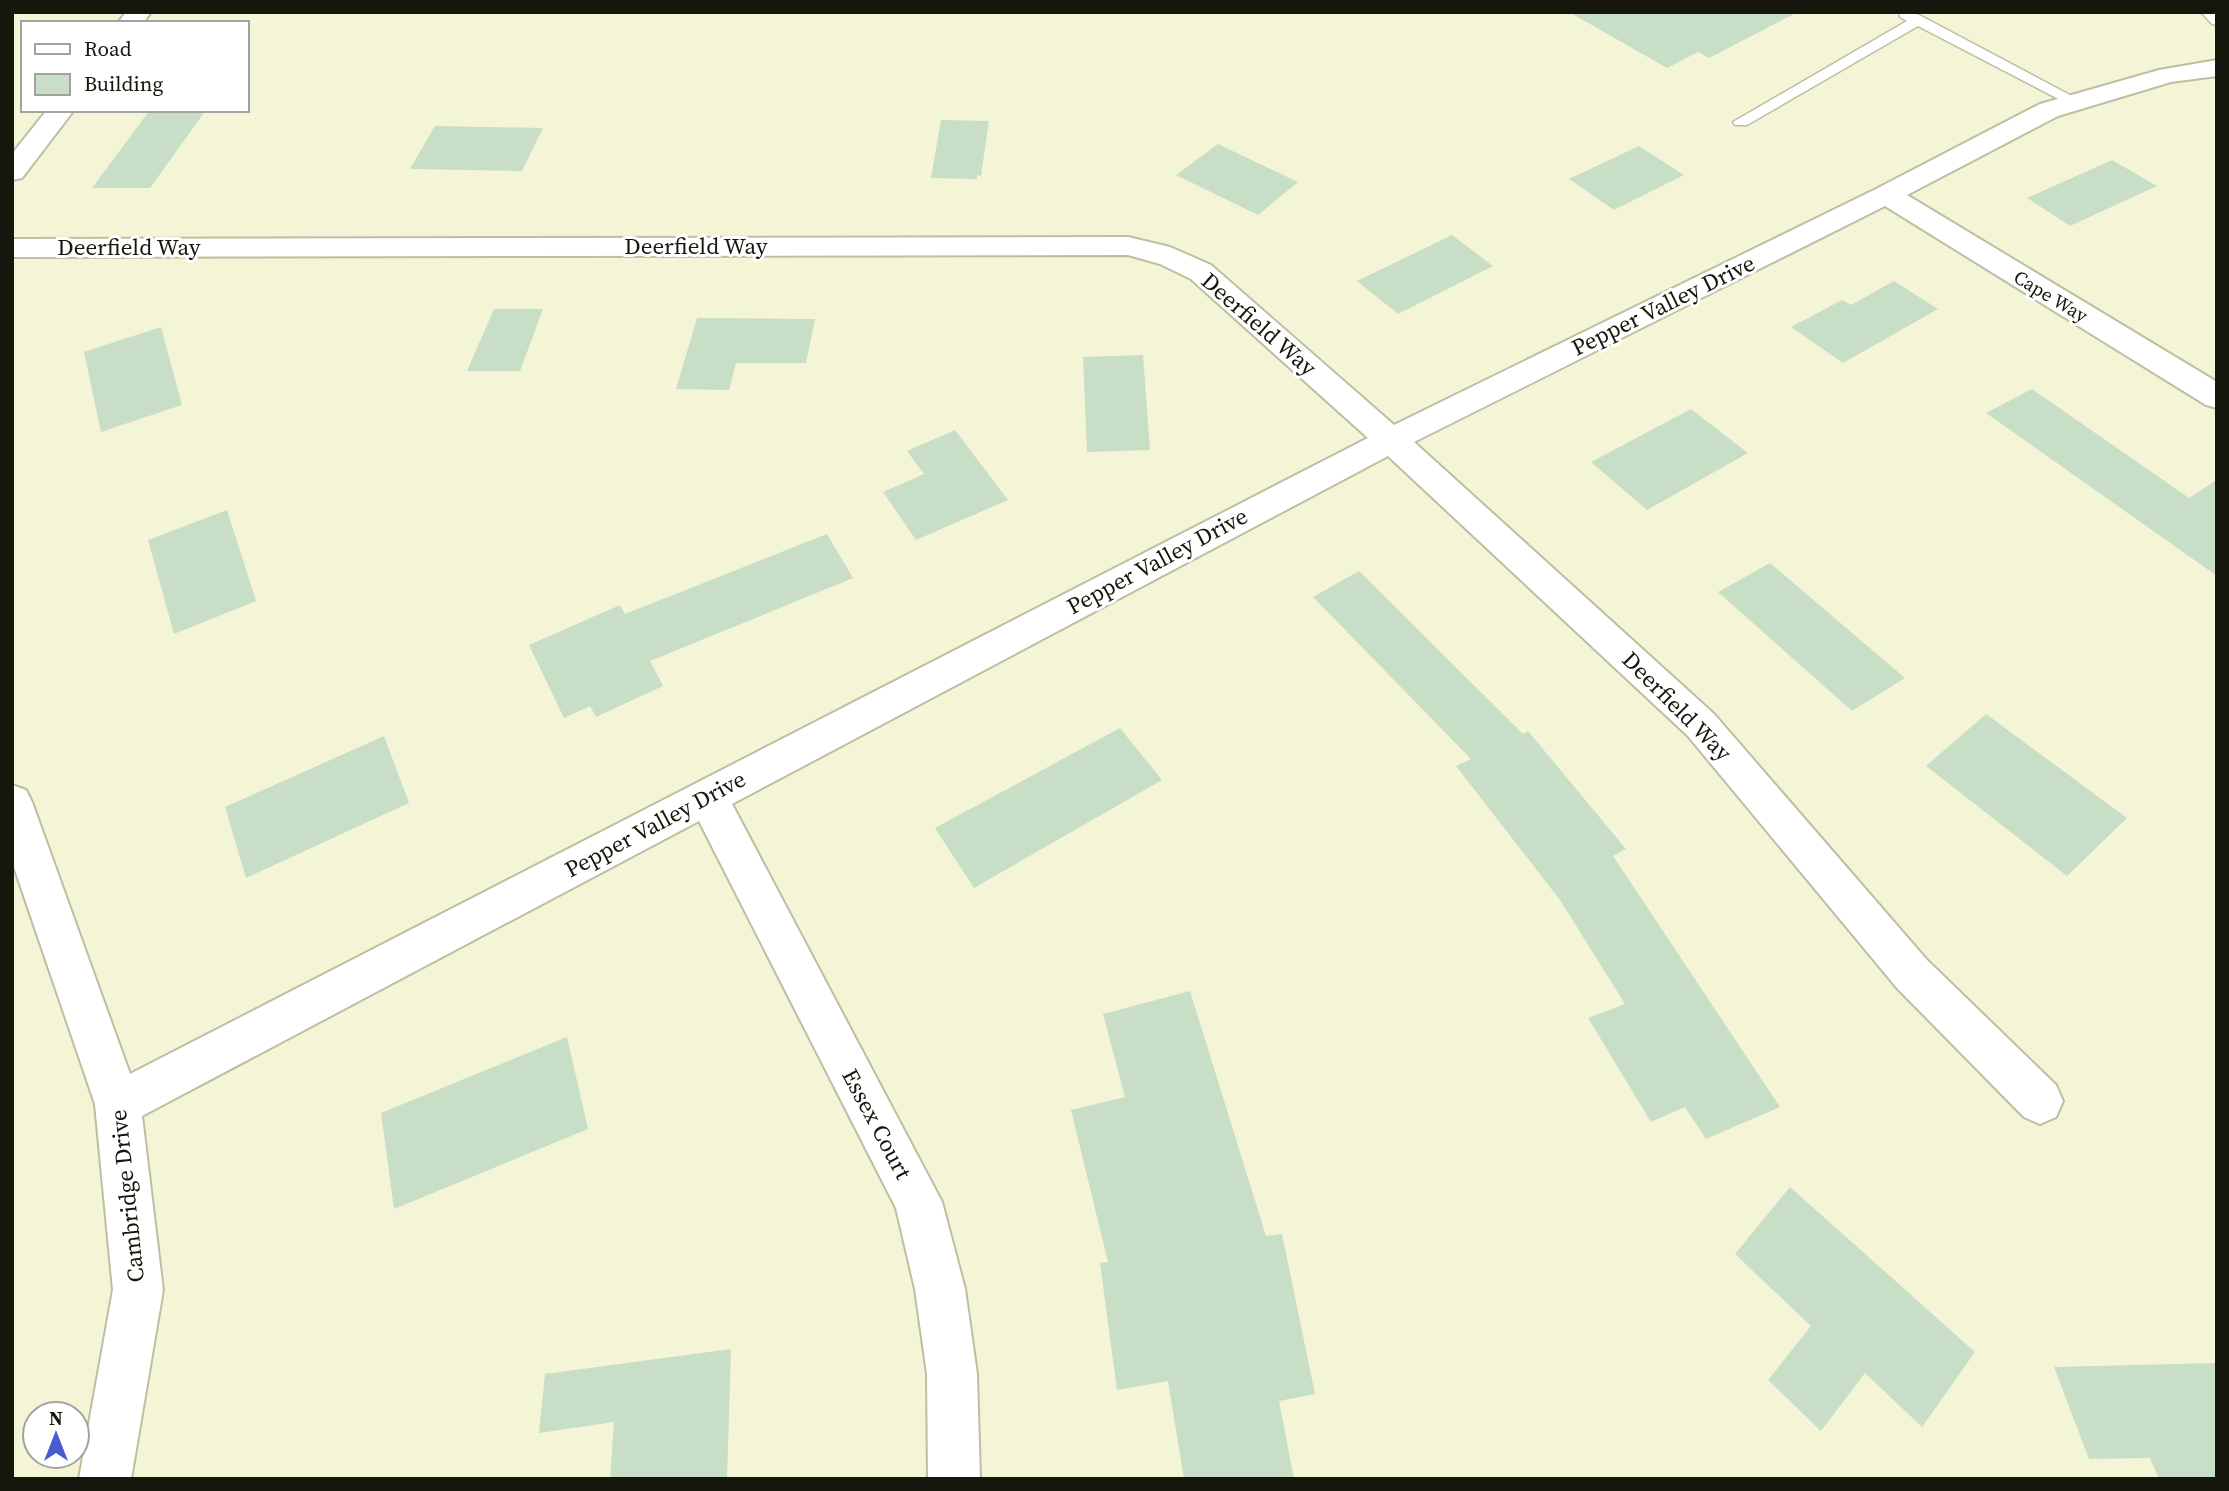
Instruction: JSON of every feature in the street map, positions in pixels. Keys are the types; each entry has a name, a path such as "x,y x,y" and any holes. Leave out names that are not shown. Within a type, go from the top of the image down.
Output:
{"street":[{"name":"Pepper Valley Drive","path":"118,1104 1391,440 1886,195 2049,110 2168,75 2217,68"},
{"path":"12,172 59,112"},
{"name":"Cape Way","path":"1886,195 2217,397"},
{"name":"Deerfield Way","path":"12,248 1074,245 1141,247 1167,255 1201,272 1391,440 1702,724 1912,974 2040,1101"},
{"name":"Essex Court","path":"707,796 918,1202 940,1289 950,1362 954,1479"},
{"name":"Cambridge Drive","path":"12,802 118,1104 138,1290 105,1479"}],"lane":[{"path":"1902,12 2075,102"},
{"path":"2208,12 2217,20"},
{"path":"1741,122 1918,20"}],"building":[{"path":"1569,12 1798,12 1709,58 1698,52 1667,68"},
{"path":"149,112 205,112 150,188 92,188"},
{"path":"941,120 989,121 981,176 977,175 977,179 931,178"},
{"path":"435,126 543,128 522,171 410,169"},
{"path":"1218,144 1298,182 1258,215 1176,175"},
{"path":"1639,146 1684,175 1614,210 1569,179"},
{"path":"2112,160 2157,186 2070,226 2027,198"},
{"path":"1452,235 1493,266 1398,314 1357,281"},
{"path":"1894,281 1938,309 1843,363 1791,327 1842,300 1851,305"},
{"path":"494,309 543,309 520,371 467,371"},
{"path":"697,318 815,319 806,363 736,363 729,390 676,389"},
{"path":"161,327 182,405 101,432 84,352"},
{"path":"1143,355 1150,450 1087,452 1083,357"},
{"path":"2032,389 2189,498 2217,480 2217,576 1986,413"},
{"path":"1691,409 1748,453 1647,510 1591,462"},
{"path":"955,430 1008,500 916,540 883,492 924,474 907,451"},
{"path":"227,510 256,601 174,634 148,540"},
{"path":"827,534 853,578 650,661 663,686 596,717 590,706 564,718 529,645 620,605 625,614"},
{"path":"1770,563 1905,678 1852,711 1718,592"},
{"path":"1359,571 1523,734 1528,731 1626,849 1613,856 1780,1107 1706,1139 1685,1107 1651,1122 1588,1018 1625,1004 1560,900 1456,766 1471,759 1313,597"},
{"path":"1986,714 2127,818 2067,876 1926,766"},
{"path":"1120,728 1162,780 974,888 935,828"},
{"path":"384,736 409,803 246,878 225,807"},
{"path":"1190,991 1266,1236 1282,1234 1315,1394 1279,1401 1294,1479 1184,1479 1168,1381 1117,1390 1100,1263 1108,1262 1071,1110 1125,1097 1103,1014"},
{"path":"567,1037 588,1129 394,1209 381,1113"},
{"path":"1790,1187 1975,1352 1922,1427 1865,1373 1821,1431 1768,1380 1811,1326 1735,1254"},
{"path":"731,1349 727,1479 610,1479 614,1422 539,1433 545,1374"},
{"path":"2217,1363 2217,1479 2159,1479 2150,1458 2089,1459 2054,1367"}]}
